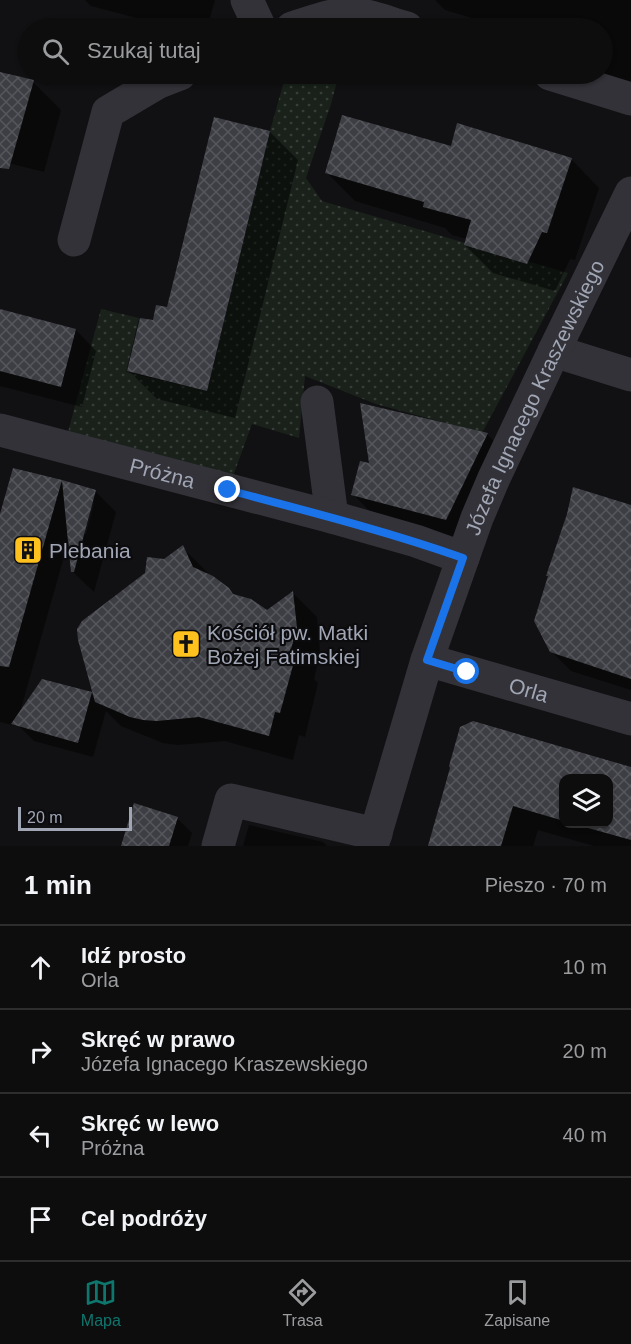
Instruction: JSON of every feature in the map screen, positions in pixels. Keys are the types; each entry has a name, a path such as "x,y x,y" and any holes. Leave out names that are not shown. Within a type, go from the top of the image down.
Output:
{"street":[{"path":"247,0 255,18"},
{"path":"322,18 349,14 373,18"},
{"path":"74,240 108,112 155,84"},
{"path":"582,84 631,99"},
{"name":"Józefa Ignacego Kraszewskiego","path":"374,840 427,660 494,478 630,196"},
{"path":"554,351 631,375"},
{"path":"317,402 332,517"},
{"name":"Próżna","path":"0,430 332,517 416,541 463,558"},
{"name":"Orla","path":"427,660 631,719"},
{"path":"218,846 231,800 374,840"}],"shaded area":[{"path":"283,84 336,84 306,178 322,201 568,273 482,433 376,404 305,376 299,438 252,424 228,490 64,447 101,309 139,318 126,372 207,391"}],"building":[{"path":"0,72 18,76 18,84 33,84 9,169 0,168"},
{"path":"342,115 451,146 457,123 572,158 547,233 542,232 527,264 464,245 471,220 423,207 424,202 325,173"},
{"path":"214,117 270,131 207,391 127,371 140,318 153,320 156,305 167,307"},
{"path":"0,309 76,329 61,387 0,371"},
{"path":"360,403 488,433 446,520 351,495 360,461 369,463"},
{"name":"Plebania","path":"13,468 62,480 9,667 0,666 0,514"},
{"path":"62,480 96,490 74,572 71,572"},
{"path":"573,487 631,505 631,679 550,652 534,621"},
{"name":"Kościół pw. Matki Bożej Fatimskiej","path":"183,545 193,567 213,576 233,594 251,599 267,610 293,591 297,628 289,656 295,658 280,713 275,712 269,736 199,717 143,720 95,702 77,629 82,621 145,573 147,557 164,559"},
{"path":"42,679 92,692 78,743 11,724"},
{"path":"473,721 631,767 631,840 588,828 613,828 613,774 559,774 559,820 513,806 501,846 428,846 460,727"},
{"path":"134,803 178,817 169,846 121,846"}],"place":[{"name":"Plebania","path":"28,550"},
{"name":"Kościół pw. Matki Bożej Fatimskiej","path":"186,644"}],"route":[{"path":"228,490 416,541 463,558 427,660 467,672"}]}
